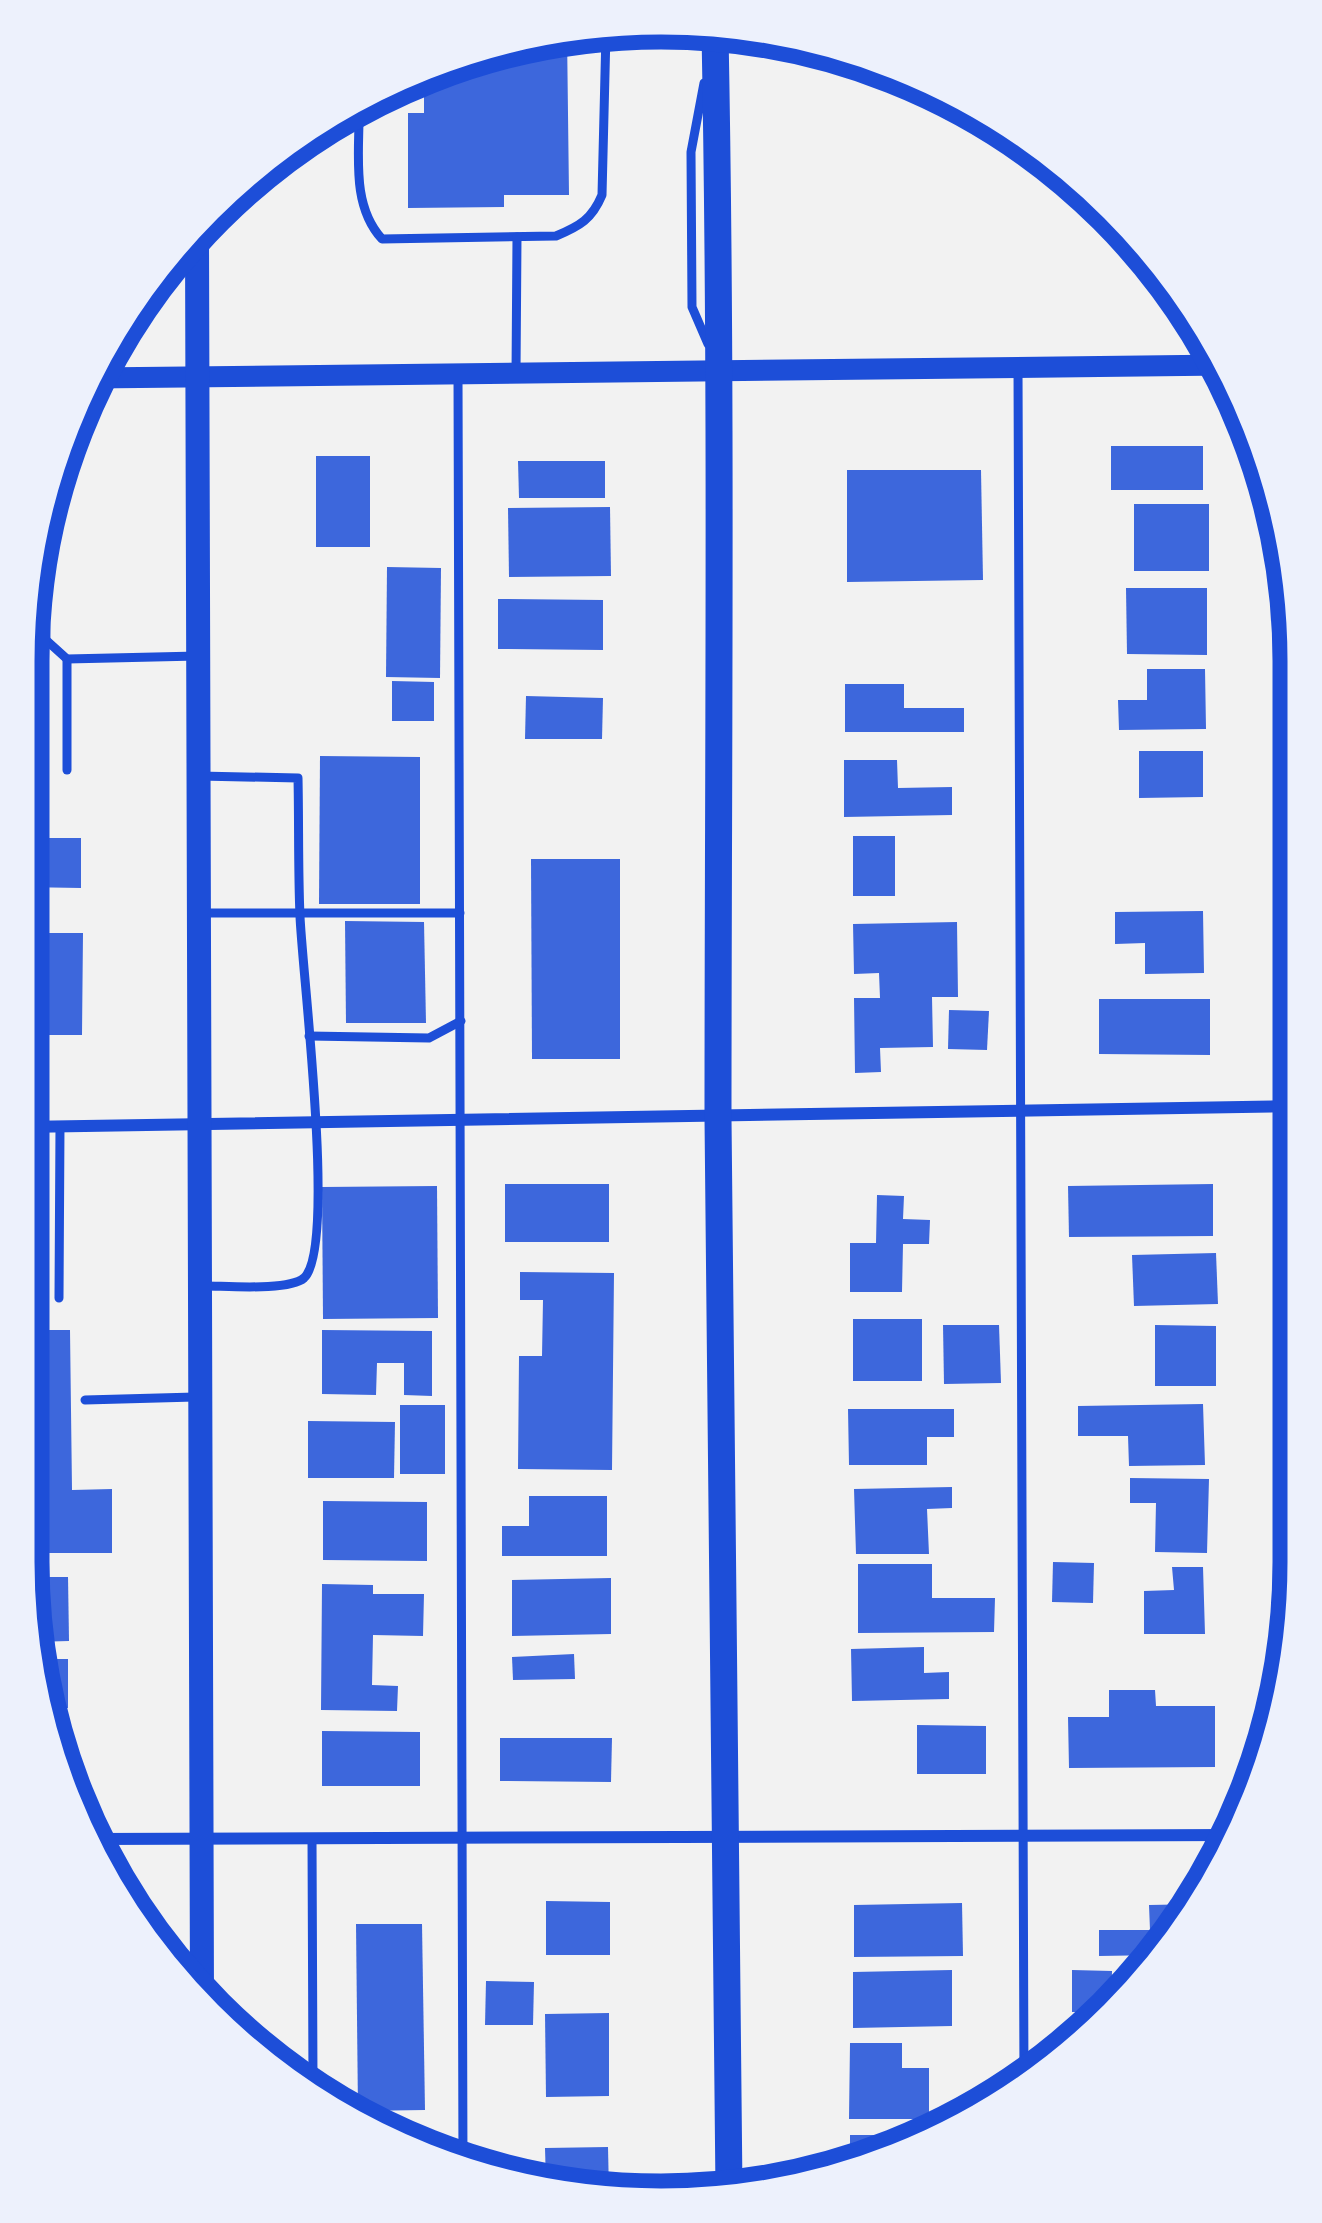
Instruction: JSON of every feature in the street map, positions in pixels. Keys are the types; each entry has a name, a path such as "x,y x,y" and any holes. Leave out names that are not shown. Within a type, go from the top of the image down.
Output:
{"main road":[{"path":"715,44 721,370 722,1834 729,2177"},
{"path":"192,257 199,776 199,1973"}],"street":[{"path":"111,378 1204,365"},
{"path":"42,1126 1280,1106"},
{"path":"108,1839 1216,1835"}],"lane":[{"path":"359,121 360,200 368,223 382,239 556,236 593,215 602,195 606,44"},
{"path":"516,374 517,237"},
{"path":"1018,368 1024,2063"},
{"path":"457,2146 463,2146 458,374"},
{"path":"45,597 46,640"},
{"path":"43,640 67,659 198,656"},
{"path":"67,659 67,770"},
{"path":"199,776 298,778 300,914 316,1122 317,1242 312,1268 293,1284 200,1286"},
{"path":"199,913 460,913"},
{"path":"309,1036 429,1038 461,1021"},
{"path":"59,1298 60,1126"},
{"path":"85,1400 200,1396"},
{"path":"311,1838 313,2074"}],"building":[{"path":"567,49 569,195 504,195 504,207 408,208 408,113 424,113 424,89 501,63"},
{"path":"1111,446 1203,446 1203,490 1111,490"},
{"path":"316,456 370,456 370,547 316,547"},
{"path":"518,461 605,461 605,498 519,498"},
{"path":"847,470 981,470 983,580 847,582"},
{"path":"1134,504 1209,504 1209,571 1134,571"},
{"path":"610,507 611,576 509,577 508,508"},
{"path":"387,567 441,568 440,678 386,677"},
{"path":"1126,588 1207,588 1207,655 1127,654"},
{"path":"498,599 603,600 603,650 498,649"},
{"path":"1147,669 1205,669 1206,729 1119,730 1118,700 1147,700"},
{"path":"392,681 434,682 434,721 392,721"},
{"path":"845,684 904,684 904,708 964,708 964,732 845,732"},
{"path":"526,696 603,698 602,739 525,739"},
{"path":"1139,751 1203,751 1203,797 1139,798"},
{"path":"320,756 420,757 420,904 319,904"},
{"path":"844,760 897,760 898,788 952,787 952,815 844,817"},
{"path":"853,836 895,836 895,896 853,896"},
{"path":"42,838 81,838 81,888 42,887"},
{"path":"531,859 620,859 620,1059 532,1059"},
{"path":"1203,911 1204,973 1145,974 1145,943 1115,944 1115,912"},
{"path":"345,921 424,922 426,1023 346,1023"},
{"path":"957,922 958,997 932,997 933,1047 880,1048 881,1072 855,1073 854,998 880,998 879,973 854,974 853,924"},
{"path":"42,933 83,933 82,1035 42,1035"},
{"path":"1099,999 1210,999 1210,1055 1099,1054"},
{"path":"949,1010 989,1011 987,1050 948,1049"},
{"path":"505,1184 609,1184 609,1242 505,1242"},
{"path":"1213,1184 1213,1236 1069,1237 1068,1186"},
{"path":"437,1186 438,1318 323,1319 322,1187"},
{"path":"877,1195 904,1196 903,1219 930,1220 929,1244 903,1244 902,1292 850,1292 850,1243 876,1243"},
{"path":"1216,1253 1218,1304 1134,1306 1132,1255"},
{"path":"520,1272 614,1273 612,1470 518,1469 519,1356 542,1356 543,1300 520,1300"},
{"path":"853,1319 922,1319 922,1381 853,1381"},
{"path":"943,1325 999,1325 1001,1383 944,1384"},
{"path":"1155,1325 1216,1326 1216,1386 1155,1386"},
{"path":"42,1330 70,1330 72,1490 112,1489 112,1553 42,1553"},
{"path":"322,1330 432,1331 432,1396 404,1395 404,1363 377,1363 376,1395 322,1394"},
{"path":"1203,1404 1205,1465 1129,1466 1128,1436 1078,1436 1078,1406"},
{"path":"400,1405 445,1405 445,1474 400,1474"},
{"path":"848,1409 954,1409 954,1437 927,1437 927,1465 849,1465"},
{"path":"308,1421 395,1422 394,1478 308,1478"},
{"path":"1130,1478 1209,1479 1207,1553 1155,1552 1156,1503 1130,1503"},
{"path":"952,1487 952,1508 927,1509 929,1554 856,1554 854,1489"},
{"path":"529,1496 607,1496 607,1556 502,1556 502,1526 529,1526"},
{"path":"323,1501 427,1502 427,1561 323,1560"},
{"path":"1053,1562 1094,1563 1093,1603 1052,1602"},
{"path":"858,1564 932,1564 932,1598 995,1598 994,1632 858,1633"},
{"path":"1172,1567 1203,1567 1205,1634 1144,1634 1144,1591 1174,1590"},
{"path":"42,1577 68,1577 69,1641 47,1642"},
{"path":"611,1578 611,1634 512,1636 512,1580"},
{"path":"322,1584 373,1585 373,1594 424,1594 423,1636 373,1635 372,1685 398,1686 397,1711 321,1710"},
{"path":"924,1647 924,1673 949,1672 949,1699 852,1701 851,1649"},
{"path":"574,1654 575,1679 513,1680 512,1657"},
{"path":"50,1659 68,1659 68,1708 60,1708"},
{"path":"1109,1690 1155,1690 1156,1706 1215,1706 1215,1767 1069,1768 1068,1717 1109,1717"},
{"path":"917,1725 986,1726 986,1774 917,1774"},
{"path":"322,1731 420,1732 420,1786 322,1786"},
{"path":"500,1738 612,1738 611,1782 500,1781"},
{"path":"546,1901 610,1902 610,1955 546,1955"},
{"path":"962,1903 963,1956 854,1957 854,1905"},
{"path":"1177,1904 1138,1955 1099,1956 1099,1930 1150,1930 1149,1905"},
{"path":"356,1924 422,1924 425,2110 375,2111 358,2102"},
{"path":"952,1970 952,2026 853,2028 853,1972"},
{"path":"1072,1970 1112,1971 1112,1986 1099,2000 1086,2012 1072,2012"},
{"path":"486,1981 534,1982 533,2025 485,2025"},
{"path":"609,2013 609,2096 546,2097 545,2014"},
{"path":"850,2043 902,2043 902,2068 929,2068 929,2119 849,2119"},
{"path":"850,2135 895,2135 860,2148 850,2151"},
{"path":"608,2147 609,2179 546,2170 545,2148"}]}
